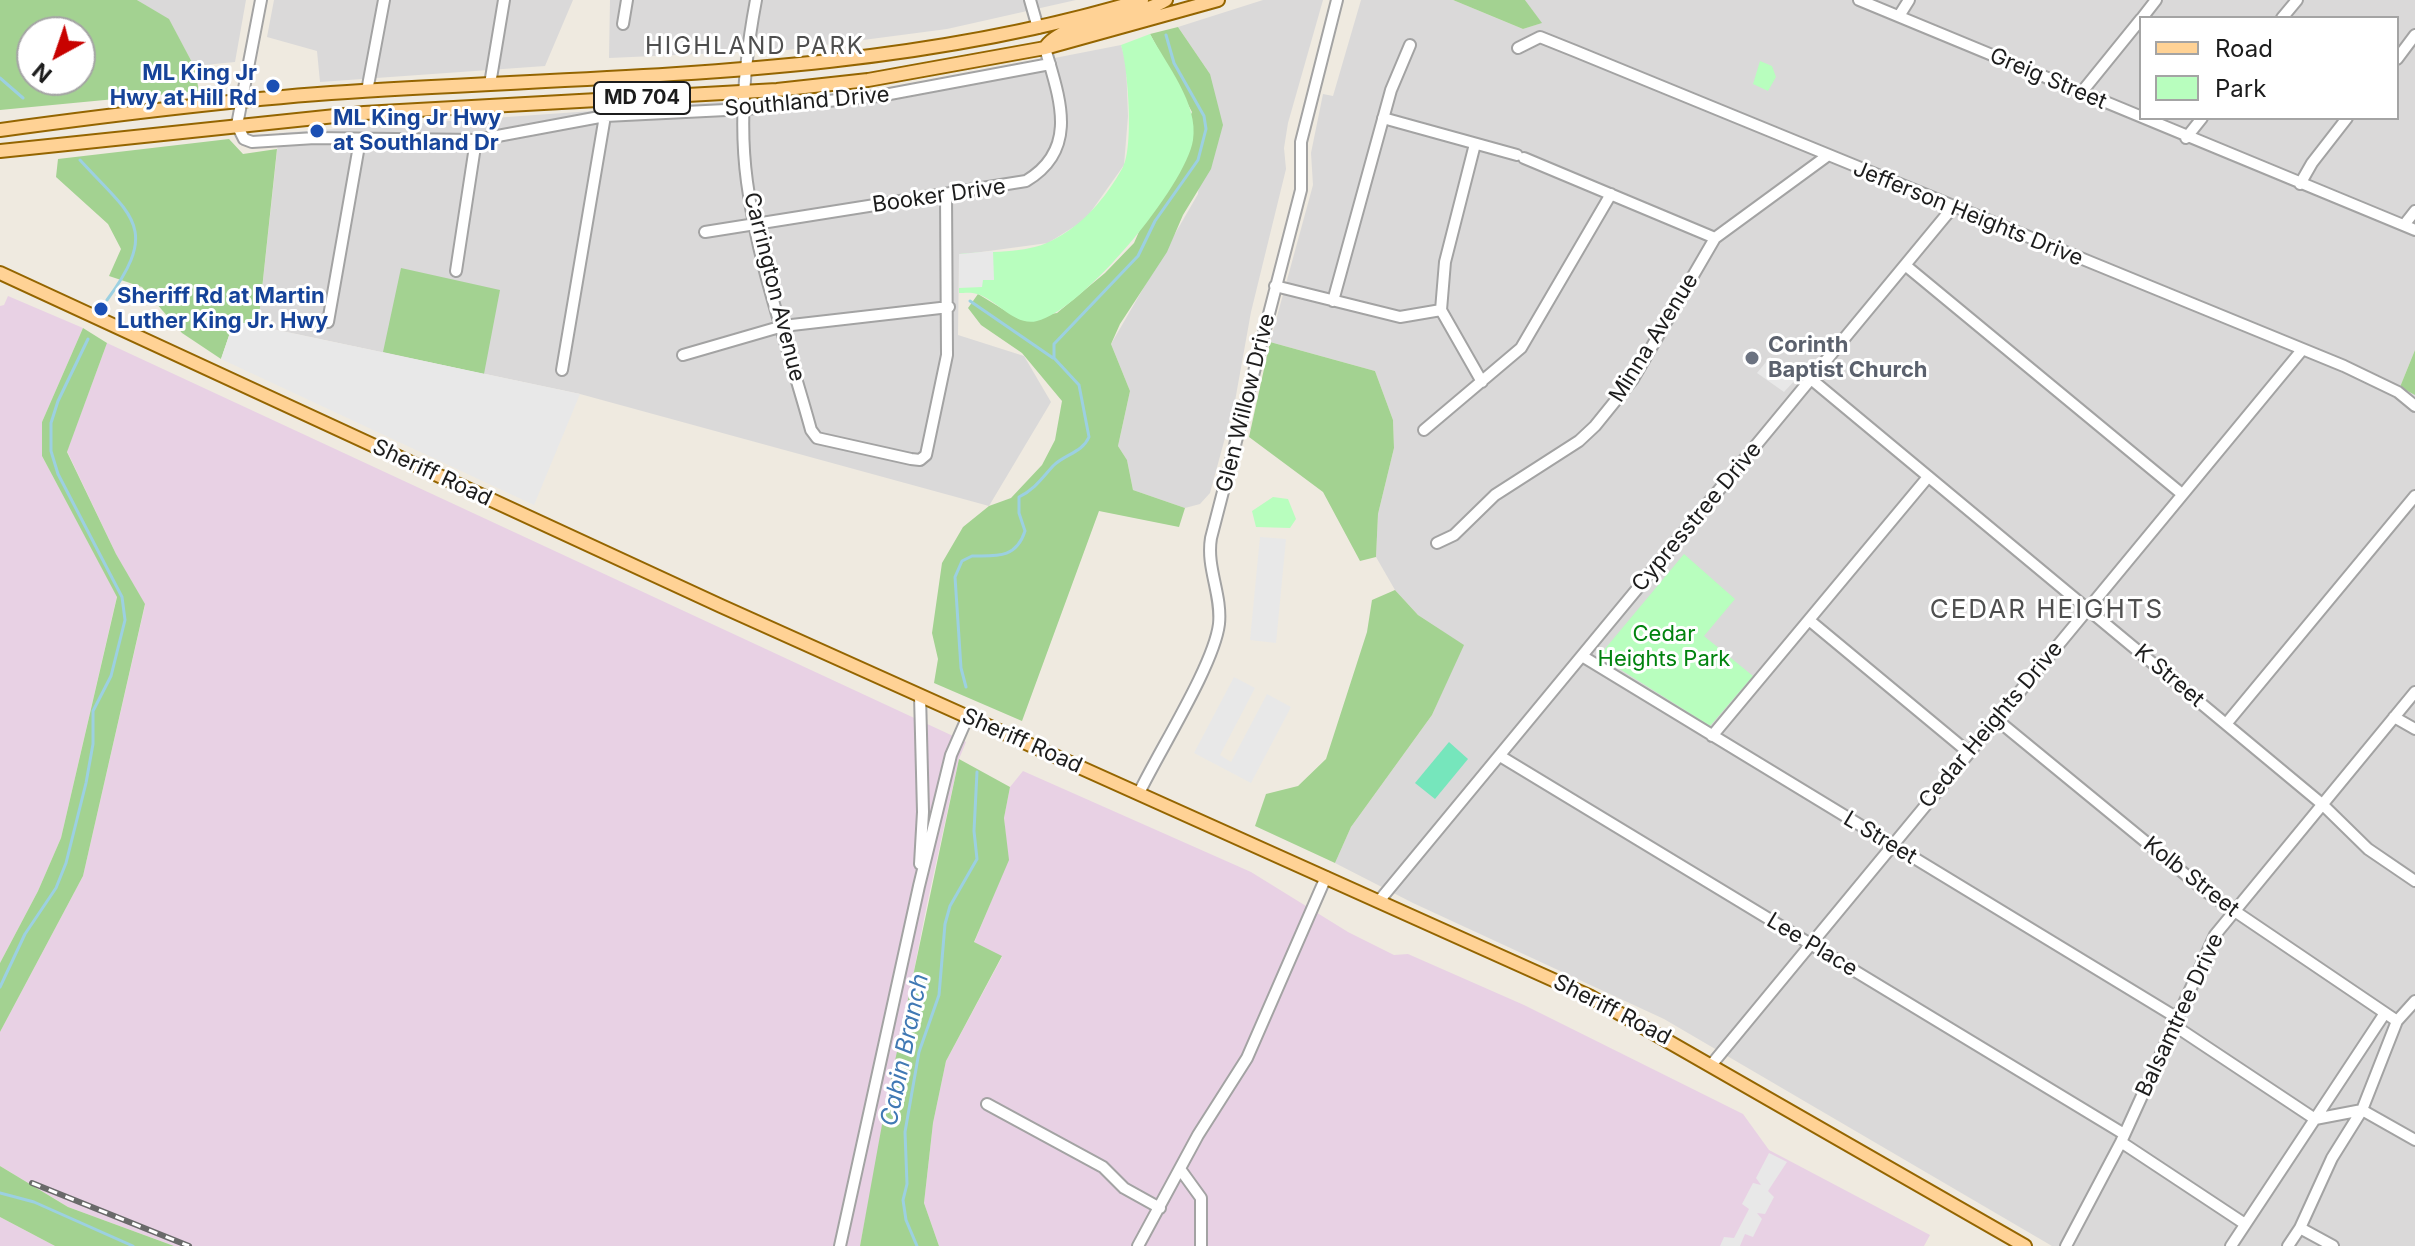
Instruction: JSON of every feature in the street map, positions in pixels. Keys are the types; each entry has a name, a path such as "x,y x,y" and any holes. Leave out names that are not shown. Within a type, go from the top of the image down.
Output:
{"main road":[{"name":"MD 704","path":"0,130 367,91 747,69 899,54 1038,28 1142,0"},
{"path":"1045,48 1059,34 1150,8 1166,0"},
{"name":"MD 704","path":"0,151 364,113 746,92 868,80 1045,48 1218,0"},
{"path":"932,69 951,59 1034,42 1038,28"},
{"name":"Sheriff Road","path":"0,273 920,695 1589,996 2025,1246"}],"street":[{"path":"237,125 261,0"},
{"path":"367,91 384,0"},
{"path":"490,84 504,0"},
{"path":"623,24 627,0"},
{"name":"Carrington Avenue","path":"756,0 747,69 746,175 753,222 811,430 821,440 922,459 928,449 947,355 949,307"},
{"path":"1030,0 1038,28"},
{"name":"Glen Willow Drive","path":"1139,793 1208,657 1218,629 1220,609 1210,559 1211,538 1301,190 1301,142 1337,0"},
{"name":"Greig Street","path":"1859,0 2139,118"},
{"path":"1899,16 1909,0"},
{"path":"2143,16 2156,0"},
{"path":"2284,16 2297,0"},
{"path":"2081,93 2139,20"},
{"path":"2399,56 2415,35"},
{"name":"Jefferson Heights Drive","path":"1518,48 1540,37 2377,381 2415,406"},
{"path":"1333,301 1383,118 1410,45"},
{"name":"Booker Drive","path":"705,232 753,222 1018,184 1036,175 1050,160 1063,125 1060,98 1045,48"},
{"name":"Southland Drive","path":"237,125 244,139 252,142 315,138 476,140 605,116 746,109 879,96 1050,64"},
{"path":"562,370 605,116"},
{"path":"1383,118 1520,156 1715,238"},
{"name":"Greig Street","path":"2144,120 2415,230"},
{"path":"2186,138 2200,120"},
{"path":"2300,184 2345,120"},
{"path":"328,322 360,140"},
{"path":"456,271 476,140"},
{"path":"1475,144 1445,262 1441,310 1482,382"},
{"name":"Minna Avenue","path":"1437,543 1454,535 1495,495 1579,441 1607,414 1633,379 1715,238 1827,156"},
{"path":"1424,430 1524,344 1611,194"},
{"path":"683,355 783,326 949,307 946,195"},
{"name":"Cypresstree Drive","path":"1379,901 1953,207"},
{"path":"2404,225 2415,211"},
{"path":"1905,265 2182,494"},
{"path":"1275,286 1400,317 1441,310"},
{"name":"Cedar Heights Drive","path":"1712,1064 2302,350"},
{"name":"K Street","path":"1811,379 2322,804 2368,849 2415,881"},
{"path":"1712,736 1928,477"},
{"path":"2226,724 2415,496"},
{"path":"1809,620 1968,752"},
{"name":"L Street","path":"1582,656 2177,1022 2315,1119"},
{"name":"Balsamtree Drive","path":"2066,1246 2122,1138 2215,935 2415,692"},
{"path":"919,886 923,812 920,695"},
{"path":"840,1246 919,886 951,755 968,716"},
{"path":"2394,717 2415,729"},
{"name":"Kolb Street","path":"1996,719 2171,865 2233,912 2397,1021"},
{"name":"Lee Place","path":"1500,756 2122,1138 2245,1224"},
{"path":"1138,1246 1211,1112 1247,1058 1326,877"},
{"path":"2288,1246 2300,1228 2332,1158 2362,1110 2397,1021 2415,1001"},
{"path":"2231,1246 2385,1013"},
{"path":"987,1104 1103,1167 1124,1188 1160,1208"},
{"path":"2315,1119 2362,1110 2415,1140"},
{"path":"1180,1169 1201,1198 1201,1246"},
{"path":"2300,1228 2333,1246"}],"shaded area":[{"path":"137,0 246,0 235,62 194,66 169,20"},
{"path":"274,0 573,0 545,66 320,82 317,51 267,37"},
{"path":"610,0 1076,0 947,29 787,50 609,58"},
{"path":"1263,0 1323,0 1288,123 1284,148 1286,169 1251,312 1235,401 1210,493 1200,504 1185,508 1133,490 1127,460 1118,446 1130,391 1111,344 1198,194 1210,74 1178,27"},
{"path":"1361,0 1453,0 1523,29 1541,23 1525,0 2415,0 2415,350 2400,387 2415,394 2415,1246 2052,1246 1664,1019 1413,903 1335,863 1351,827 1432,715 1463,645 1418,615 1395,590 1376,557 1378,514 1394,448 1393,420 1375,371 1270,342 1313,185 1311,153 1323,94 1333,96"},
{"path":"1121,45 1126,62 1128,116 1124,165 1085,220 1048,243 959,255 958,335 1024,356 1051,402 989,506 580,394 258,326 279,133 891,90"},
{"path":"993,251 994,280 983,280 982,287 959,288 959,254"},
{"path":"8,296 83,328 42,422 42,456 117,596 61,838 38,891 0,963 0,306 4,305"},
{"path":"234,321 580,394 534,505 221,359"},
{"path":"107,343 966,742 959,759 927,904 860,1246 174,1246 68,1207 0,1166 0,1032 83,876 145,605 116,554 67,451"},
{"path":"1770,357 1798,377 1784,392 1757,373"},
{"path":"1260,537 1286,539 1276,643 1250,640"},
{"path":"1234,677 1255,688 1220,755 1231,762 1267,694 1291,707 1251,783 1194,753"},
{"path":"1023,771 1251,872 1348,932 1394,955 1408,954 1524,1005 1743,1114 1769,1150 1930,1235 1924,1246 939,1246 924,1203 933,1123 946,1061 1002,957 974,943 1008,860 1004,818 1010,787"},
{"path":"1769,1153 1787,1162 1768,1191 1774,1197 1765,1214 1757,1213 1762,1219 1753,1237 1745,1234 1740,1246 1720,1246 1724,1237 1734,1238 1749,1209 1742,1204 1753,1183 1761,1185 1756,1178"},
{"path":"0,1217 40,1238 55,1246 0,1246"}],"green space":[{"path":"0,0 137,0 169,19 194,66 199,91 0,110"},
{"path":"1453,0 1525,0 1542,23 1523,29"},
{"path":"1178,27 1210,74 1223,125 1211,169 1183,215 1167,252 1120,324 1111,344 1130,391 1118,446 1127,460 1133,490 1185,508 1179,527 1099,511 1022,721 934,683 938,659 932,633 942,563 963,527 989,506 1011,498 1042,465 1055,440 1062,401 1022,353 981,325 968,308 978,294 1019,319 1057,313 1105,273 1134,243 1192,112 1150,34"},
{"path":"1150,34 1180,85 1194,126 1186,161 1152,215 1129,244 1079,295 1037,321 1021,320 977,294 959,293 959,254 1018,250 1051,241 1083,219 1109,190 1123,167 1128,142 1128,88 1121,45"},
{"path":"1760,61 1772,66 1776,77 1768,91 1753,84"},
{"path":"229,139 243,154 277,149 258,326 234,321 221,359 182,333 142,287 109,276 121,249 108,224 56,177 58,159"},
{"path":"401,268 500,290 484,374 383,352"},
{"path":"83,328 107,343 67,452 116,554 145,604 83,876 0,1032 0,963 38,891 61,838 117,597 42,456 42,422"},
{"path":"1270,342 1375,371 1393,420 1394,448 1378,514 1376,557 1360,561 1323,492 1249,437"},
{"path":"2415,350 2415,395 2400,387"},
{"path":"1273,497 1288,499 1296,519 1290,528 1256,527 1252,511"},
{"name":"Cedar Heights Park","path":"1684,554 1735,599 1704,636 1753,676 1710,726 1599,656"},
{"path":"1395,590 1418,615 1464,645 1432,715 1351,827 1335,863 1255,826 1266,794 1298,786 1326,759 1367,632 1372,600"},
{"path":"1449,742 1468,759 1435,799 1415,783"},
{"path":"959,759 1010,787 1004,818 1009,860 974,942 1002,956 946,1061 933,1123 924,1203 939,1246 860,1246 885,1108"},
{"path":"0,1166 68,1207 174,1246 55,1246 0,1217"}],"waterway":[{"name":"Cabin Branch","path":"966,687 961,668 955,577 962,561 972,556 1004,554 1016,547 1025,531 1019,513 1019,497 1034,487 1058,462 1082,447 1089,437 1079,385 1054,358 1054,344 1138,256 1155,221 1198,160 1206,129 1204,116 1174,63 1166,35"},
{"path":"0,78 23,98"},
{"path":"80,160 125,210 136,238 133,255 107,300"},
{"path":"970,301 1053,358"},
{"path":"0,987 25,934 56,888 66,863 93,744 93,711 111,676 125,620 122,597 58,474 51,451 51,423 58,401 88,339"},
{"name":"Cabin Branch","path":"917,1246 906,1220 903,1200 907,1184 905,1132 919,1052 939,995 945,924 950,906 977,859 974,831 977,772"},
{"path":"0,1193 34,1202 133,1246"}],"railway":[{"path":"32,1183 189,1246"}],"place":[{"name":"ML King Jr Hwy at Hill Rd","path":"273,86"},
{"name":"ML King Jr Hwy at Southland Dr","path":"317,131"},
{"name":"Sheriff Rd at Martin Luther King Jr. Hwy","path":"101,309"},
{"name":"Corinth Baptist Church","path":"1752,358"}],"district":[{"name":"HIGHLAND PARK","path":"755,47"},
{"name":"CEDAR HEIGHTS","path":"2047,610"}]}
